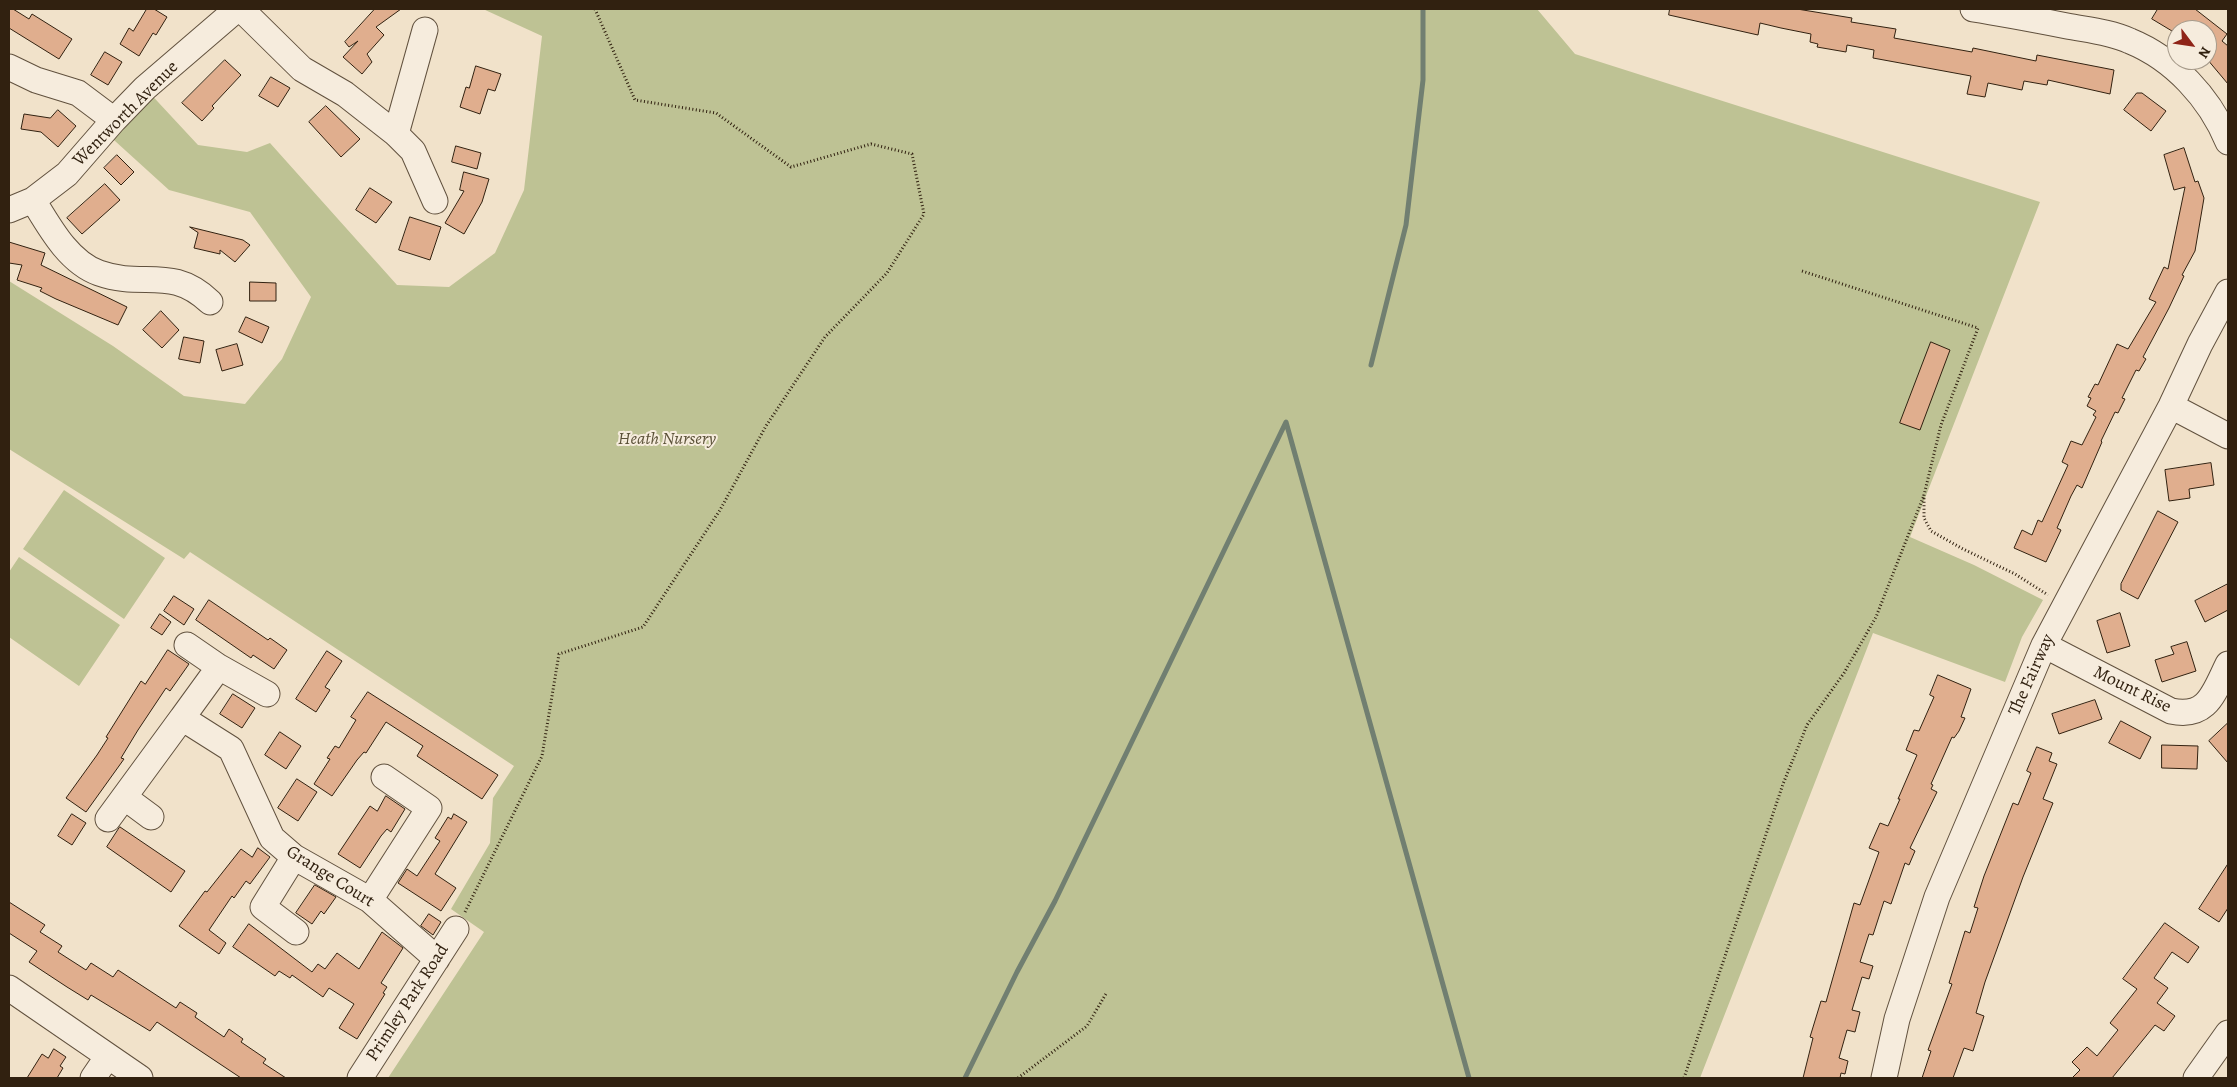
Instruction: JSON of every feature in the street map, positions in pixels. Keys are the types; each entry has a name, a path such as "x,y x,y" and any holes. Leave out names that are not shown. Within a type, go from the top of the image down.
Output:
{"street":[{"name":"Wentworth Avenue","path":"9,210 33,200 67,174 114,120 146,88 237,9"},
{"path":"241,9 302,69 344,94 396,134 413,151 435,201"},
{"path":"1973,9 2108,33 2137,44 2173,66 2195,89 2212,112 2228,142"},
{"path":"396,134 425,30"},
{"path":"9,67 36,80 78,93 114,120"},
{"path":"33,200 55,234 70,252 98,272 144,280 172,279 197,290 210,302"},
{"name":"The Fairway","path":"1884,1078 1898,1019 1937,897 2044,645 2172,406 2200,344 2228,292"},
{"path":"2172,406 2228,436"},
{"path":"187,645 219,667 267,694"},
{"name":"Mount Rise","path":"2044,645 2171,711 2183,714 2192,713 2208,702 2228,664"},
{"path":"108,819 219,667"},
{"name":"Grange Court","path":"182,718 231,749 272,838 294,857 370,900 437,959"},
{"path":"370,900 429,808 384,776"},
{"path":"124,797 152,817"},
{"path":"294,857 263,908 296,932"},
{"name":"Primley Park Road","path":"360,1078 456,928"},
{"path":"9,988 140,1078"},
{"path":"2196,1078 2228,1033"},
{"path":"93,1078 108,1056"}],"path":[{"path":"456,928 496,852 542,756 560,654 643,627 720,510 766,426 824,337 887,273 924,214 912,154 871,144 791,167 716,113 635,100 595,9"},
{"path":"1684,1078 1783,784 1807,725 1844,673 1876,617 1924,495 1941,425 1978,328 1802,271"},
{"path":"1924,495 1924,518 1931,531 1963,550 2015,574 2065,606"},
{"path":"1018,1078 1087,1026 1107,992"}],"green space":[{"name":"Heath Nursery","path":"483,9 1537,9 1575,54 2040,202 1910,537 1974,565 2043,600 2022,637 2005,682 1873,633 1700,1078 388,1078 484,932 451,909 490,843 493,798 514,766 190,552 184,559 9,449 9,281 113,346 184,396 245,404 282,359 311,297 250,212 169,190 104,131 145,88 198,145 247,152 270,143 397,285 449,287 495,253 524,190 542,36"},
{"path":"64,490 165,558 124,619 23,549"},
{"path":"19,557 120,625 79,686 9,637 9,572"}],"building":[{"path":"9,9 13,9 29,19 32,14 72,39 59,59 9,28"},
{"path":"147,9 154,9 167,17 156,35 153,33 139,56 120,44 129,28 133,31"},
{"path":"375,9 401,9 376,27 384,35 367,54 372,62 362,74 343,57 358,41 349,47 345,42"},
{"path":"1670,9 1797,9 1852,18 1851,22 1896,29 1894,38 1972,52 1973,48 2036,61 2037,55 2114,70 2110,94 2048,80 2047,85 2024,81 2022,90 1988,83 1985,97 1967,94 1971,76 1873,58 1874,50 1847,45 1846,52 1817,47 1818,44 1810,42 1811,34 1760,23 1758,35 1669,15"},
{"path":"2158,9 2195,9 2209,20 2167,20 2167,28 2152,19"},
{"path":"2217,26 2227,34 2222,41 2228,46 2228,84 2216,70"},
{"path":"105,52 122,62 108,85 91,75"},
{"path":"225,60 241,75 212,106 214,108 202,121 182,103"},
{"path":"476,66 501,74 495,91 488,89 480,114 460,107 466,87 469,88"},
{"path":"271,77 290,88 278,107 259,96"},
{"path":"2137,93 2142,93 2166,111 2151,131 2124,110"},
{"path":"326,106 360,139 341,157 309,122"},
{"path":"58,110 76,126 58,147 41,132 21,129 24,114 50,118"},
{"path":"456,146 481,153 477,169 452,162"},
{"path":"2184,148 2195,182 2198,181 2204,198 2195,251 2182,275 2184,276 2169,308 2143,357 2146,359 2139,371 2136,370 2122,398 2125,399 2118,413 2115,412 2101,441 2082,488 2077,485 2071,496 2057,528 2061,530 2046,562 2014,548 2022,530 2032,535 2038,520 2042,522 2068,465 2062,462 2071,441 2082,445 2096,417 2093,415 2096,411 2087,406 2091,398 2088,397 2095,384 2098,385 2117,344 2128,349 2156,302 2149,299 2164,267 2168,269 2185,187 2174,190 2164,155"},
{"path":"117,155 134,172 121,185 104,168"},
{"path":"464,172 489,179 482,202 464,234 445,223 464,191 460,190"},
{"path":"105,184 120,200 82,234 67,218"},
{"path":"370,188 392,202 376,223 356,210"},
{"path":"410,217 441,227 430,260 399,250"},
{"path":"190,227 243,240 250,245 235,262 220,250 220,254 194,248 198,233"},
{"path":"9,242 45,253 41,265 127,307 118,325 56,299 40,291 42,288 17,280 22,265 9,263"},
{"path":"250,282 276,283 276,301 250,301"},
{"path":"161,311 179,330 162,348 143,330"},
{"path":"246,317 269,327 262,343 239,332"},
{"path":"184,337 204,341 200,363 179,359"},
{"path":"1931,342 1950,350 1920,430 1900,423"},
{"path":"237,344 243,365 222,371 216,350"},
{"path":"2211,463 2214,485 2189,489 2190,498 2169,501 2165,470"},
{"path":"2158,511 2178,522 2138,599 2121,590 2121,584"},
{"path":"2228,584 2228,610 2205,622 2195,601"},
{"path":"174,596 194,609 184,625 164,611"},
{"path":"209,600 268,640 270,638 287,650 274,669 253,655 251,658 196,620"},
{"path":"2120,613 2130,646 2107,653 2097,621"},
{"path":"160,614 171,622 162,635 151,628"},
{"path":"2187,642 2196,671 2162,682 2155,660 2174,654 2171,647"},
{"path":"168,650 189,664 170,691 166,688 121,758 124,759 86,812 66,798 108,738 106,737 141,681 145,684"},
{"path":"327,651 342,661 325,687 330,690 316,712 296,699"},
{"path":"1938,675 1971,689 1961,717 1965,718 1959,731 1954,738 1952,737 1931,784 1933,785 1931,789 1937,792 1910,848 1915,851 1909,865 1905,863 1891,904 1884,901 1873,935 1869,934 1860,962 1873,966 1869,979 1862,977 1852,1010 1860,1012 1855,1032 1847,1030 1839,1058 1848,1061 1845,1074 1841,1073 1840,1078 1803,1078 1813,1038 1810,1037 1821,1001 1826,1002 1854,903 1860,905 1879,852 1869,848 1880,823 1888,826 1900,799 1898,799 1917,755 1906,750 1914,730 1919,731 1934,697 1930,695"},
{"path":"368,692 498,775 482,799 417,756 423,746 386,722 366,753 364,752 357,760 332,796 314,784 330,759 327,758 335,746 339,748 356,720 351,717"},
{"path":"233,694 255,708 242,728 220,714"},
{"path":"2095,700 2102,719 2059,734 2052,714"},
{"path":"2121,721 2151,737 2140,759 2109,743"},
{"path":"2228,723 2228,763 2209,741"},
{"path":"280,732 301,746 286,769 265,755"},
{"path":"2162,745 2198,746 2197,769 2162,768"},
{"path":"2037,747 2052,753 2049,761 2057,764 2043,799 2053,803 2023,877 1985,982 1976,1013 1984,1016 1973,1051 1964,1048 1953,1078 1922,1078 1931,1051 1928,1050 1952,984 1949,983 1965,931 1970,933 1978,908 1974,907 1984,876 2013,803 2018,805 2031,773 2027,771"},
{"path":"297,779 317,792 298,821 278,808"},
{"path":"386,796 405,809 391,832 387,829 360,868 338,854 370,806 377,811"},
{"path":"72,814 86,823 72,845 58,836"},
{"path":"454,814 467,822 435,874 456,888 441,911 398,883 407,869 417,876 440,841 435,838 448,817 451,819"},
{"path":"120,827 185,871 171,892 107,847"},
{"path":"258,848 270,857 250,884 246,881 234,898 232,896 209,930 226,943 219,954 179,926 205,891 207,892 241,849 252,857"},
{"path":"2228,864 2228,908 2219,922 2199,909"},
{"path":"315,885 336,897 324,914 321,911 312,924 296,913"},
{"path":"9,902 45,925 40,932 62,946 58,952 86,970 91,963 113,977 118,970 176,1008 180,1002 197,1013 195,1017 224,1037 229,1029 243,1039 241,1042 266,1059 263,1063 286,1078 241,1078 157,1022 150,1031 91,995 88,1000 67,987 29,962 37,951 9,933"},
{"path":"429,914 441,922 433,935 421,926"},
{"path":"2165,923 2199,947 2188,963 2172,952 2154,978 2168,988 2157,1003 2175,1016 2164,1031 2155,1025 2112,1078 2072,1078 2080,1070 2072,1062 2087,1047 2097,1056 2118,1030 2110,1023 2137,989 2123,979"},
{"path":"249,924 312,972 318,964 325,969 337,953 359,969 382,932 403,948 381,983 387,987 383,993 385,994 357,1039 339,1028 354,1004 329,988 323,997 292,975 290,978 279,971 275,976 233,947"},
{"path":"54,1049 66,1057 60,1066 63,1068 57,1078 27,1078 42,1054 48,1058"}],"waterway":[{"path":"1371,365 1406,225 1423,80 1423,9"},
{"path":"965,1078 1017,972 1055,901 1286,422 1469,1078"}]}
